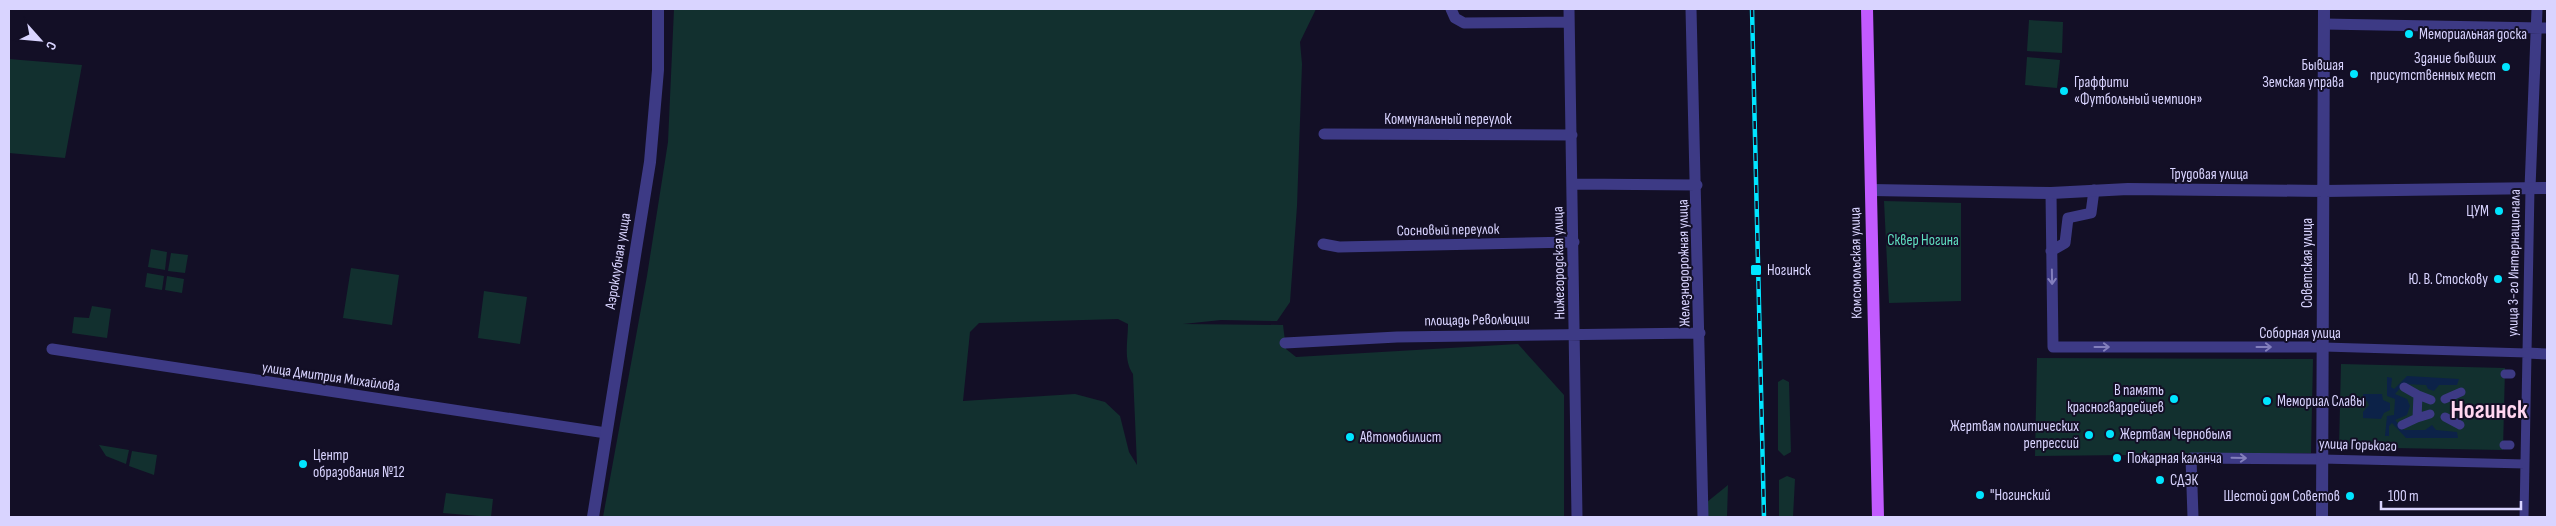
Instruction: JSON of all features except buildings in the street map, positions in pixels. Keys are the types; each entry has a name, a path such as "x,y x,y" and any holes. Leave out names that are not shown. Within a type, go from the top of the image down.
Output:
{"main road":[{"name":"Комсомольская улица","path":"1866,9 1878,517"}],"street":[{"name":"Аэроклубная улица","path":"593,517 650,162 658,70 658,9"},
{"name":"Нижегородская улица","path":"1569,9 1577,517"},
{"name":"Железнодорожная улица","path":"1688,9 1697,186 1703,517"},
{"name":"Советская улица","path":"2322,517 2324,9"},
{"name":"улица 3-го Интернационала","path":"2524,517 2530,188 2542,28 2537,9"},
{"path":"1451,10 1455,18 1464,23 1569,22"},
{"path":"2324,24 2542,28"},
{"name":"Коммунальный переулок","path":"1324,134 1572,135"},
{"path":"1573,184 1697,186"},
{"name":"Трудовая улица","path":"1871,190 2051,193 2094,190 2324,191 2547,188"},
{"path":"2051,193 2051,251 2065,243 2068,218 2091,213 2094,190"},
{"name":"Сосновый переулок","path":"1323,244 1339,247 1574,242"},
{"name":"Соборная улица","path":"2051,251 2053,347 2324,347 2547,354"},
{"name":"площадь Революции","path":"1285,343 1397,337 1700,333"},
{"name":"улица Дмитрия Михайлова","path":"52,349 606,433"},
{"path":"2404,387 2431,400"},
{"path":"2445,399 2461,392"},
{"path":"2417,418 2418,395"},
{"path":"2402,425 2430,414"},
{"path":"2444,417 2460,425"},
{"name":"улица Горького","path":"2193,517 2191,458 2525,464"}],"green space":[{"path":"674,9 1316,9 1300,42 1302,64 1297,206 1290,302 1277,321 1221,320 1183,324 1283,325 1286,349 1296,357 1518,344 1564,395 1564,517 603,517 647,276 668,142","holes":["1118,319 1128,324 1127,356 1133,374 1137,465 1129,452 1120,416 1105,402 1075,394 963,401 970,332 979,323"]},
{"path":"2029,20 2063,22 2062,53 2027,51"},
{"path":"2027,57 2060,60 2057,88 2025,85"},
{"path":"9,59 82,65 65,158 9,153"},
{"name":"Сквер Ногина","path":"1884,201 1961,203 1961,301 1889,303"},
{"path":"151,249 167,252 165,270 148,267"},
{"path":"171,253 188,255 185,273 168,271"},
{"path":"351,268 399,275 392,325 343,318"},
{"path":"147,273 164,276 162,290 145,287"},
{"path":"167,276 184,279 182,293 165,290"},
{"path":"484,291 527,297 520,344 478,338"},
{"path":"92,306 111,309 107,338 72,333 74,317 89,318"},
{"path":"2037,358 2313,359 2311,453 2035,456"},
{"path":"2341,364 2505,368 2503,450 2339,447"},
{"path":"1783,379 1789,382 1791,452 1784,456 1778,450 1778,382"},
{"path":"99,445 129,450 126,464 106,456"},
{"path":"132,451 157,455 154,475 129,466"},
{"path":"1787,476 1795,479 1793,517 1779,517 1779,480"},
{"path":"1728,485 1727,517 1707,517 1707,502"},
{"path":"446,493 493,499 491,517 443,513"}],"water":[{"path":"2407,376 2459,379 2457,385 2439,385 2434,391 2428,389 2426,385 2404,384 2395,394 2407,399 2410,406 2407,415 2395,420 2404,430 2425,430 2432,425 2436,430 2457,432 2458,438 2406,438 2392,423 2389,426 2389,436 2385,436 2387,416 2394,415 2395,399 2387,396 2387,377 2392,378 2391,387 2394,389"},
{"path":"2363,394 2382,394 2383,400 2390,403 2390,410 2384,413 2381,419 2363,418 2363,412 2369,405 2367,401 2363,400"}],"railway":[{"path":"1752,9 1764,517"}],"place":[{"name":"Мемориальная доска","path":"2409,34"},
{"name":"Здание бывших присутственных мест","path":"2506,67"},
{"name":"Бывшая Земская управа","path":"2354,74"},
{"name":"Граффити «Футбольный чемпион»","path":"2064,91"},
{"name":"ЦУМ","path":"2499,211"},
{"name":"Ногинск","path":"1756,270"},
{"name":"Ю. В. Стоскову","path":"2498,279"},
{"name":"В память красногвардейцев","path":"2174,399"},
{"name":"Мемориал Славы","path":"2267,401"},
{"name":"Жертвам Чернобыля","path":"2110,434"},
{"name":"Жертвам политических репрессий","path":"2089,435"},
{"name":"Автомобилист","path":"1350,437"},
{"name":"Пожарная каланча","path":"2117,458"},
{"name":"Центр образования №12","path":"303,464"},
{"name":"СДЭК","path":"2160,480"},
{"name":"\"Ногинский","path":"1980,495"},
{"name":"Шестой дом Советов","path":"2350,496"}],"district":[{"name":"Ногинск","path":"2489,410"}]}
